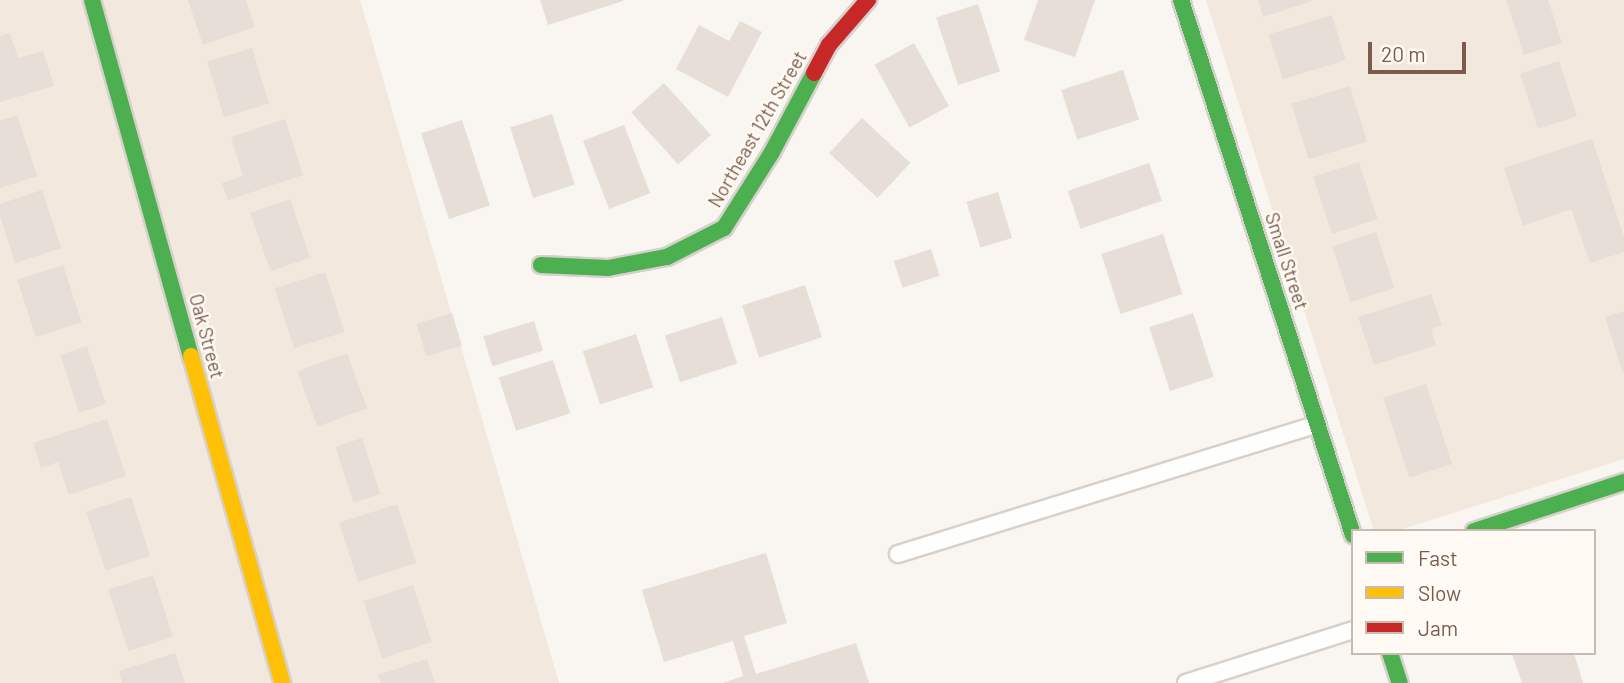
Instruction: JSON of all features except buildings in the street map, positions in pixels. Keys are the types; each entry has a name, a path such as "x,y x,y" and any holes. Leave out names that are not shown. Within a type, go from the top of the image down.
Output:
{"street":[{"name":"Oak Street","path":"93,0 282,683"},
{"name":"Northeast 12th Street","path":"541,265 608,268 667,257 724,228 772,152 829,45 868,0"},
{"name":"Small Street","path":"1181,0 1351,529"},
{"path":"1480,529 1624,482"},
{"path":"1391,655 1400,683"}],"lane":[{"path":"898,554 1317,424"},
{"path":"1186,683 1351,631"}],"shaded area":[{"path":"0,0 360,0 559,683 0,683"},
{"path":"1206,0 1624,0 1624,459 1402,529 1373,529"}],"traffic: fast":[{"path":"92,0 191,356"},
{"path":"1181,0 1351,529"},
{"path":"541,265 608,268 667,257 724,228 772,152 814,73"},
{"path":"1480,529 1624,482"},
{"path":"1391,655 1400,683"}],"traffic: slow":[{"path":"191,356 282,683"}],"traffic: jam":[{"path":"814,73 829,45 868,0"}]}
